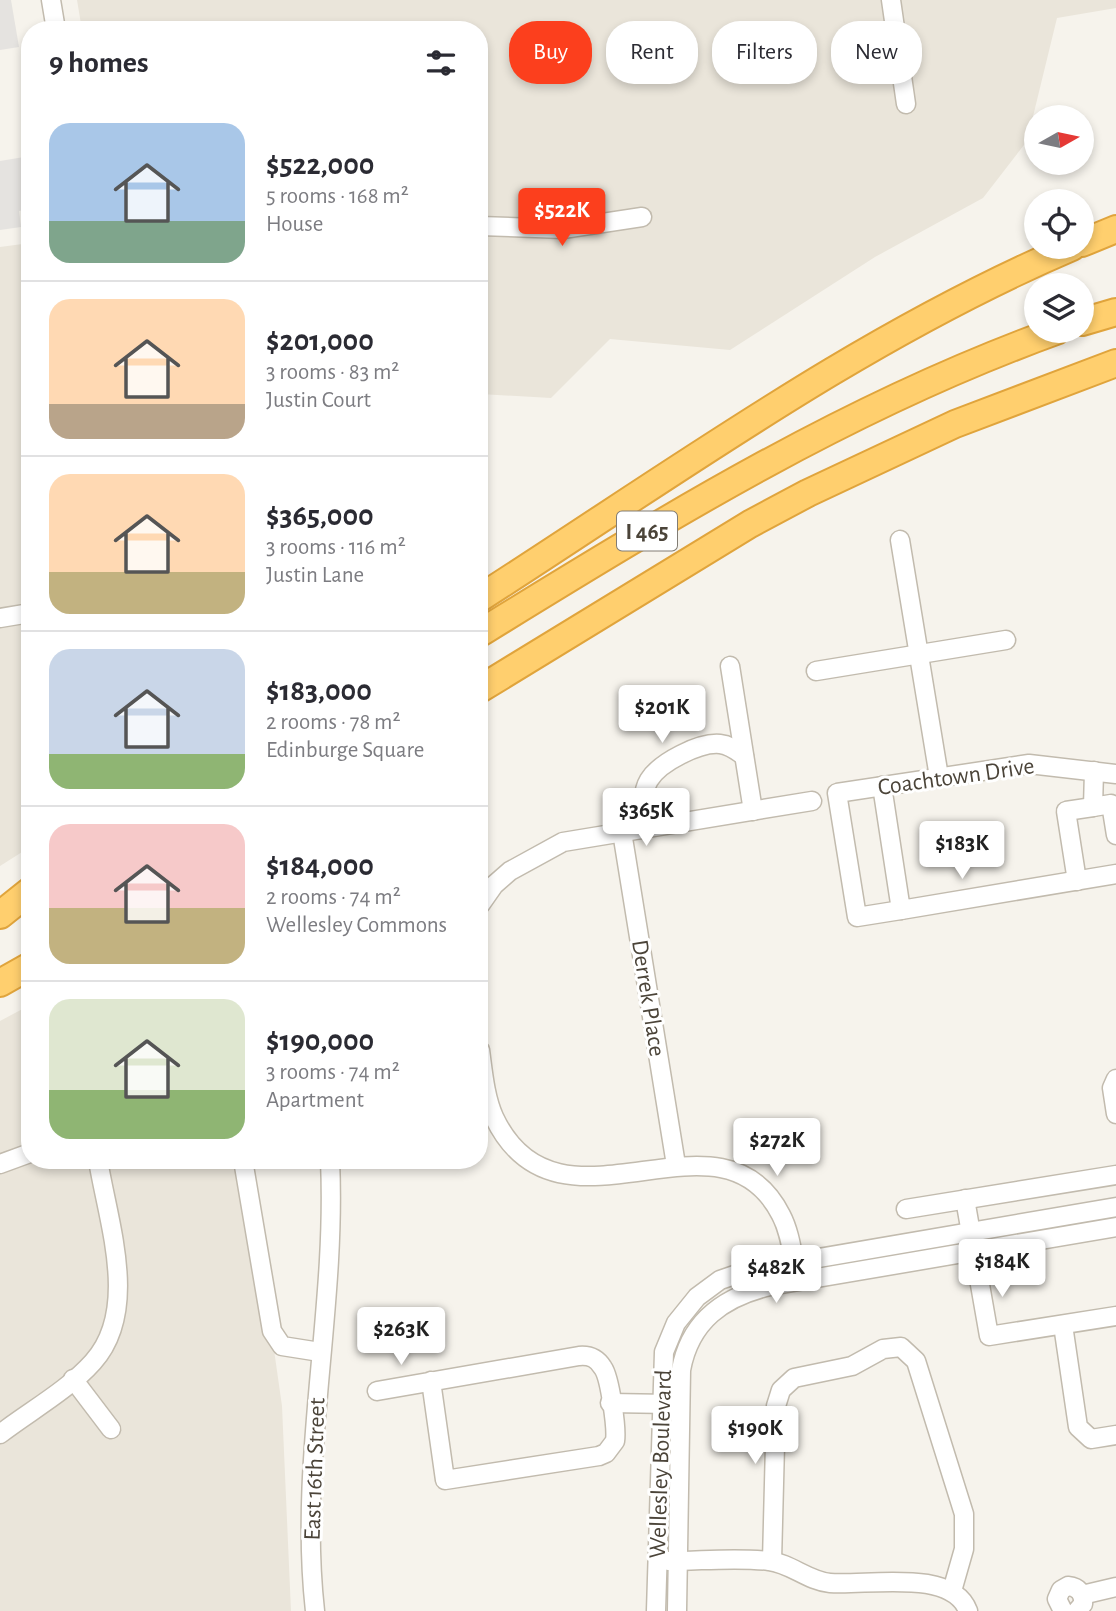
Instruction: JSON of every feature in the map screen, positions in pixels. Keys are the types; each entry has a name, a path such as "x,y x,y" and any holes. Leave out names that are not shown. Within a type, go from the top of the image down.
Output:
{"highway":[{"path":"1094,238 1116,229"},
{"path":"488,593 875,345 962,297 1046,259"},
{"path":"1094,318 1116,312"},
{"name":"I 465","path":"488,628 769,460 923,384 1026,343"},
{"name":"I 465","path":"488,685 750,524 808,493 932,433 1116,363"},
{"path":"1036,393 1116,374"},
{"path":"0,915 21,898"},
{"path":"0,921 21,910"},
{"path":"0,983 21,971"}],"street":[{"path":"51,0 54,21"},
{"path":"891,0 906,104"},
{"path":"488,226 563,229 642,217"},
{"path":"900,541 939,777"},
{"path":"0,618 21,614"},
{"path":"816,671 1006,640"},
{"path":"730,666 753,811"},
{"path":"644,829 644,796 649,780 660,769 710,744 723,744 744,756"},
{"name":"Coachtown Drive","path":"901,910 856,918 837,793 1029,764 1116,774"},
{"path":"1093,807 1094,771"},
{"path":"882,786 901,910 1116,874"},
{"path":"488,894 510,871 551,847 574,839 812,801"},
{"path":"1077,881 1066,811 1111,804 1116,835"},
{"name":"Derrek Place","path":"622,832 676,1165"},
{"path":"1116,1079 1112,1088 1116,1114"},
{"path":"488,1087 494,1116 516,1147 538,1164 564,1175 592,1178 676,1165 701,1164 726,1170 759,1188 780,1214 798,1281"},
{"path":"0,1164 21,1156"},
{"path":"0,1434 73,1379 102,1350 115,1324 120,1289 100,1169"},
{"path":"245,1169 272,1331 282,1346 320,1352"},
{"name":"East 16th Street","path":"315,1611 309,1545 310,1494 330,1243 330,1169"},
{"path":"906,1209 1116,1175"},
{"path":"965,1199 989,1336 1116,1316"},
{"name":"Wellesley Boulevard","path":"656,1611 662,1364 676,1323 697,1297 711,1285 739,1272 1116,1207"},
{"name":"Wellesley Boulevard","path":"677,1611 683,1360 690,1340 703,1320 720,1305 740,1294 798,1281 1116,1227"},
{"path":"1063,1325 1078,1427 1091,1439 1116,1436"},
{"path":"772,1561 776,1406 783,1388 796,1377 852,1366 883,1349 901,1348 916,1361 964,1514 964,1549 952,1591"},
{"path":"377,1391 431,1381 584,1355 595,1358 603,1366 616,1433 611,1447 603,1455 445,1480 431,1381"},
{"path":"73,1379 111,1429"},
{"path":"610,1403 680,1404"},
{"path":"657,1560 772,1561 828,1583 931,1584 952,1591 961,1598 968,1611"},
{"path":"1063,1611 1057,1599 1062,1590 1074,1587 1080,1603 1116,1587"}],"shaded area":[{"path":"0,0 11,0 19,47 0,50"},
{"path":"77,0 1116,0 1116,8 1057,18 1036,105 1024,105 1024,145 983,198 875,257 730,350 610,339 551,398 488,394 488,21 80,21"},
{"path":"21,158 21,227 0,230 0,161"},
{"path":"21,244 21,853 0,866 0,247"},
{"path":"21,1010 21,1169 248,1169 282,1406 291,1611 0,1611 0,1021"}]}
